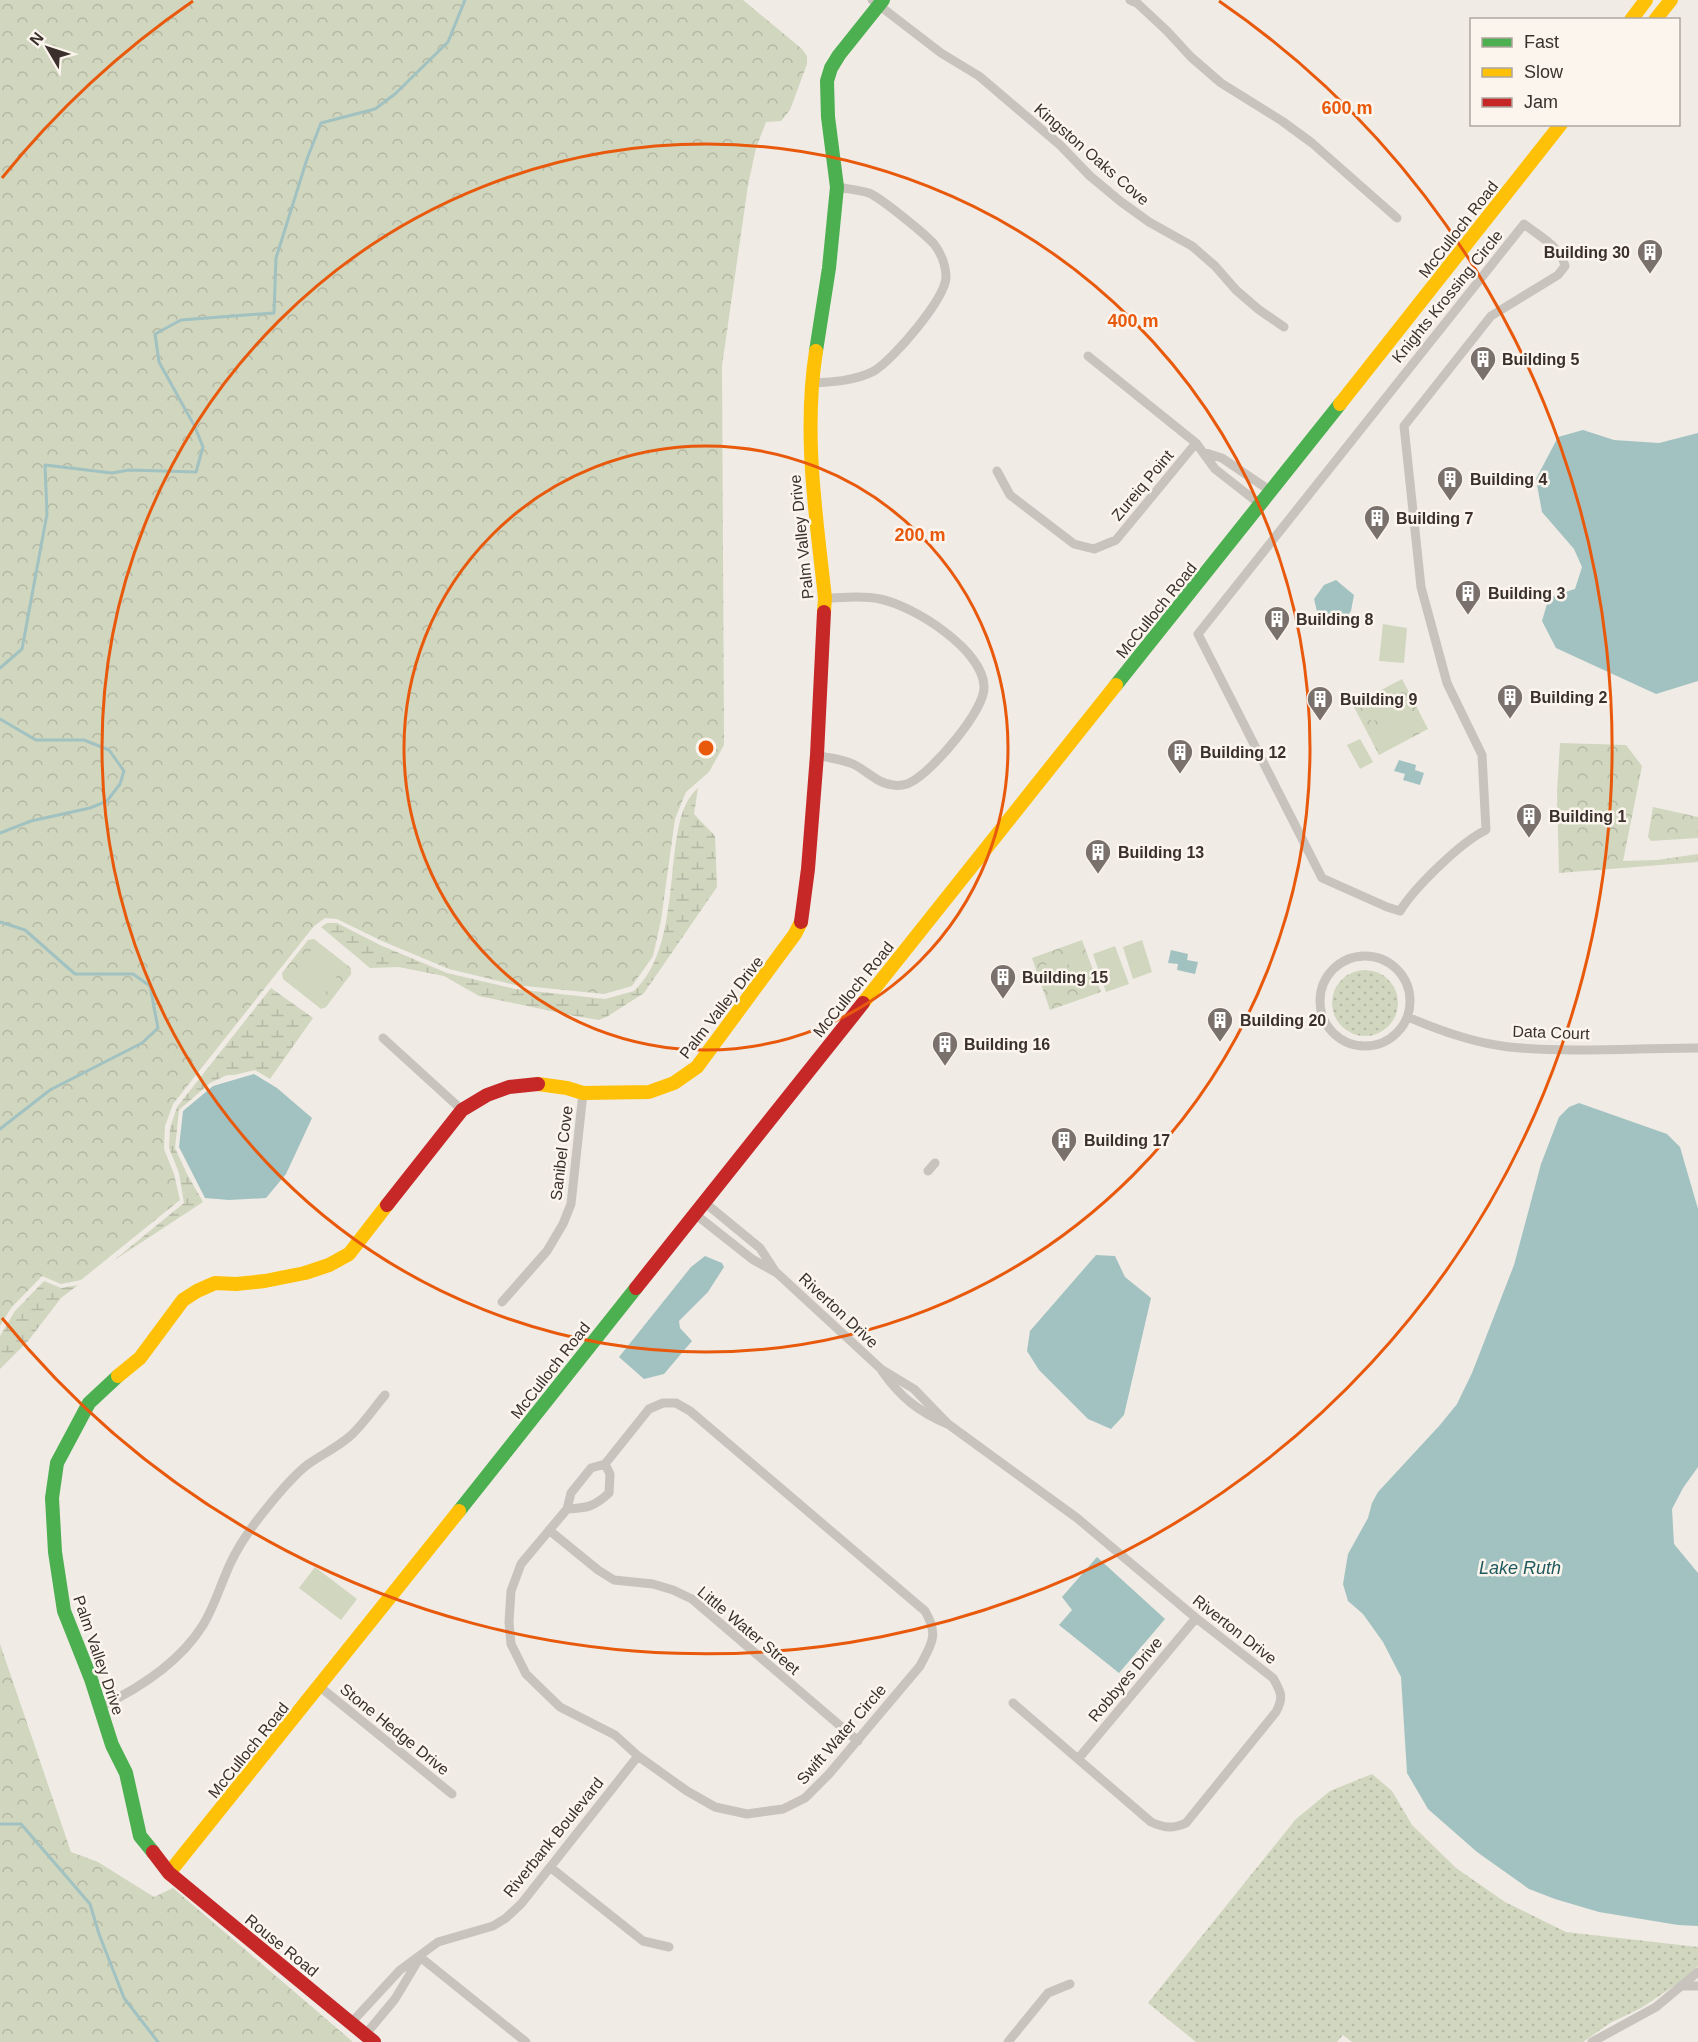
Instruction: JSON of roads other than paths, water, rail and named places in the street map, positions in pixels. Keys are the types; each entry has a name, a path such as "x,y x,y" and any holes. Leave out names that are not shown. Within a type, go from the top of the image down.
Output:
{"street":[{"path":"1130,0 1137,3 1221,83 1282,120 1305,137 1396,218"},
{"path":"1632,18 1646,0"},
{"path":"1657,18 1671,0"},
{"name":"Palm Valley Drive","path":"169,1873 140,1836 126,1773 112,1745 64,1611 57,1577 52,1498 57,1463 89,1403 140,1358 183,1300 197,1291 215,1283 236,1284 305,1274 349,1254 462,1110 487,1095 509,1088 538,1084 583,1093 649,1092 674,1083 690,1074 784,952 802,921 817,755 825,598 810,462 811,383 830,268 837,187 828,117 827,81 831,68 839,55 878,2"},
{"name":"Kingston Oaks Cove","path":"878,2 941,53 979,76 1060,145 1090,176 1120,201 1149,222 1192,246 1215,266 1243,297 1284,327"},
{"name":"McCulloch Road","path":"169,1873 320,1687 704,1202 1272,492 1559,126"},
{"path":"811,383 840,382 872,372 887,362 924,318 946,279 940,254 933,243 891,207 869,194 837,187"},
{"name":"Knights Krossing Circle","path":"1524,224 1557,250 1565,266 1558,275 1491,316 1404,426 1421,587 1447,683 1482,755 1486,830 1472,837 1409,895 1400,911 1387,907 1322,878 1198,633 1524,224"},
{"path":"1088,356 1196,443 1215,469 1261,505"},
{"name":"Zureiq Point","path":"997,471 1010,495 1074,544 1094,549 1116,540 1196,443"},
{"path":"1203,452 1222,458 1272,492"},
{"path":"1229,480 1238,469"},
{"path":"817,755 852,764 873,778 892,785 909,784 926,772 965,727 983,698 984,687 982,672 973,658 944,633 910,610 882,599 869,597 825,598"},
{"path":"1357,956 1373,956 1385,960 1401,972 1408,986 1411,1002 1408,1017 1401,1029 1389,1039 1375,1046 1359,1046 1344,1041 1332,1032 1323,1019 1320,1003 1322,988 1330,972 1342,962 1357,956"},
{"name":"Data Court","path":"1408,1017 1450,1035 1508,1047 1698,1048"},
{"path":"382,1038 462,1110"},
{"name":"Sanibel Cove","path":"502,1302 547,1251 563,1224 571,1204 583,1093"},
{"path":"928,1171 935,1163"},
{"name":"Riverton Drive","path":"704,1202 760,1248 777,1273 881,1369 914,1389 948,1424 1077,1518 1196,1618 1273,1678 1280,1690 1281,1702 1276,1712 1186,1823 1174,1828 1160,1827 1151,1822 1013,1703"},
{"name":"Riverton Drive","path":"695,1214 752,1259 777,1273"},
{"name":"Riverton Drive","path":"881,1369 906,1400 925,1414 948,1424"},
{"path":"100,1707 129,1693 161,1670 186,1645 202,1626 231,1561 266,1508 307,1466 332,1451 351,1435 385,1395"},
{"name":"Swift Water Circle","path":"663,1403 676,1403 690,1411 925,1611 934,1627 931,1646 920,1666 858,1741 805,1798 783,1809 747,1814 715,1807 687,1791 638,1756 615,1735 587,1723 561,1707 526,1674 511,1644 509,1622 512,1591 521,1564 567,1509 571,1493 591,1468 605,1464 649,1410 663,1403"},
{"path":"567,1509 597,1504 609,1493 610,1474 605,1464"},
{"name":"Little Water Street","path":"549,1530 598,1570 614,1580 652,1584 692,1599 858,1741"},
{"name":"Robbyes Drive","path":"1078,1759 1196,1618"},
{"name":"Stone Hedge Drive","path":"320,1687 452,1794"},
{"name":"Riverbank Boulevard","path":"351,2023 400,1970 438,1942 493,1926 506,1918 521,1904 638,1756"},
{"path":"550,1867 644,1941 669,1947"},
{"name":"Rouse Road","path":"169,1873 369,2038"},
{"path":"420,1957 526,2042"},
{"name":"Riverbank Boulevard","path":"369,2038 396,1999 420,1957"},
{"path":"1592,2042 1656,2007 1698,1972"},
{"path":"1008,2042 1048,1993 1070,1984"},
{"path":"1683,1986 1698,1986"}],"water":[{"path":"1583,430 1614,440 1659,443 1698,433 1698,681 1656,694 1556,648 1542,621 1549,597 1575,589 1582,567 1574,549 1542,512 1536,479 1558,437"},
{"path":"1336,580 1354,595 1351,611 1340,625 1319,620 1314,599 1324,585"},
{"path":"1399,760 1416,765 1415,770 1424,773 1420,785 1403,780 1405,774 1394,771"},
{"path":"1171,950 1188,954 1187,960 1198,962 1195,974 1177,970 1178,964 1168,963"},
{"path":"254,1074 277,1088 312,1118 286,1174 266,1198 229,1200 205,1198 179,1147 183,1111 213,1086"},
{"name":"Lake Ruth","path":"1579,1103 1667,1134 1680,1147 1698,1209 1698,1467 1672,1509 1674,1544 1698,1573 1698,1926 1678,1925 1599,1912 1529,1889 1477,1852 1428,1809 1407,1773 1401,1677 1383,1642 1363,1614 1348,1601 1343,1584 1348,1554 1368,1518 1378,1492 1457,1404 1472,1373 1514,1265 1541,1164 1559,1117 1569,1107"},
{"path":"1096,1255 1115,1256 1125,1277 1151,1298 1124,1415 1111,1429 1088,1419 1039,1370 1027,1351 1030,1331"},
{"path":"705,1256 722,1263 724,1267 708,1292 679,1321 680,1328 692,1341 664,1374 644,1379 619,1357 691,1267"},
{"path":"1097,1557 1165,1619 1119,1673 1059,1625 1072,1610 1062,1597"}],"waterway":[{"path":"0,668 22,649 47,514 45,465 112,473 129,470 196,472 203,447 195,427 159,362 155,334 181,320 274,313 276,258 307,159 321,123 375,109 395,94 448,42 465,0"},
{"path":"0,719 36,740 84,740 109,750 124,771 120,784 107,801 90,808 31,821 0,833"},
{"path":"0,922 25,930 75,974 133,974 150,986 158,1028 142,1043 50,1090 0,1129"},
{"path":"0,1824 21,1824 90,1904 124,1998 158,2042"}],"place":[{"name":"Building 30","path":"1650,275"},
{"name":"Building 5","path":"1483,382"},
{"name":"Building 4","path":"1450,502"},
{"name":"Building 7","path":"1377,541"},
{"name":"Building 3","path":"1468,616"},
{"name":"Building 8","path":"1277,642"},
{"name":"Building 2","path":"1510,720"},
{"name":"Building 9","path":"1320,722"},
{"name":"Building 12","path":"1180,775"},
{"name":"Building 1","path":"1529,839"},
{"name":"Building 13","path":"1098,875"},
{"name":"Building 15","path":"1003,1000"},
{"name":"Building 20","path":"1220,1043"},
{"name":"Building 16","path":"945,1067"},
{"name":"Building 17","path":"1064,1163"}]}
